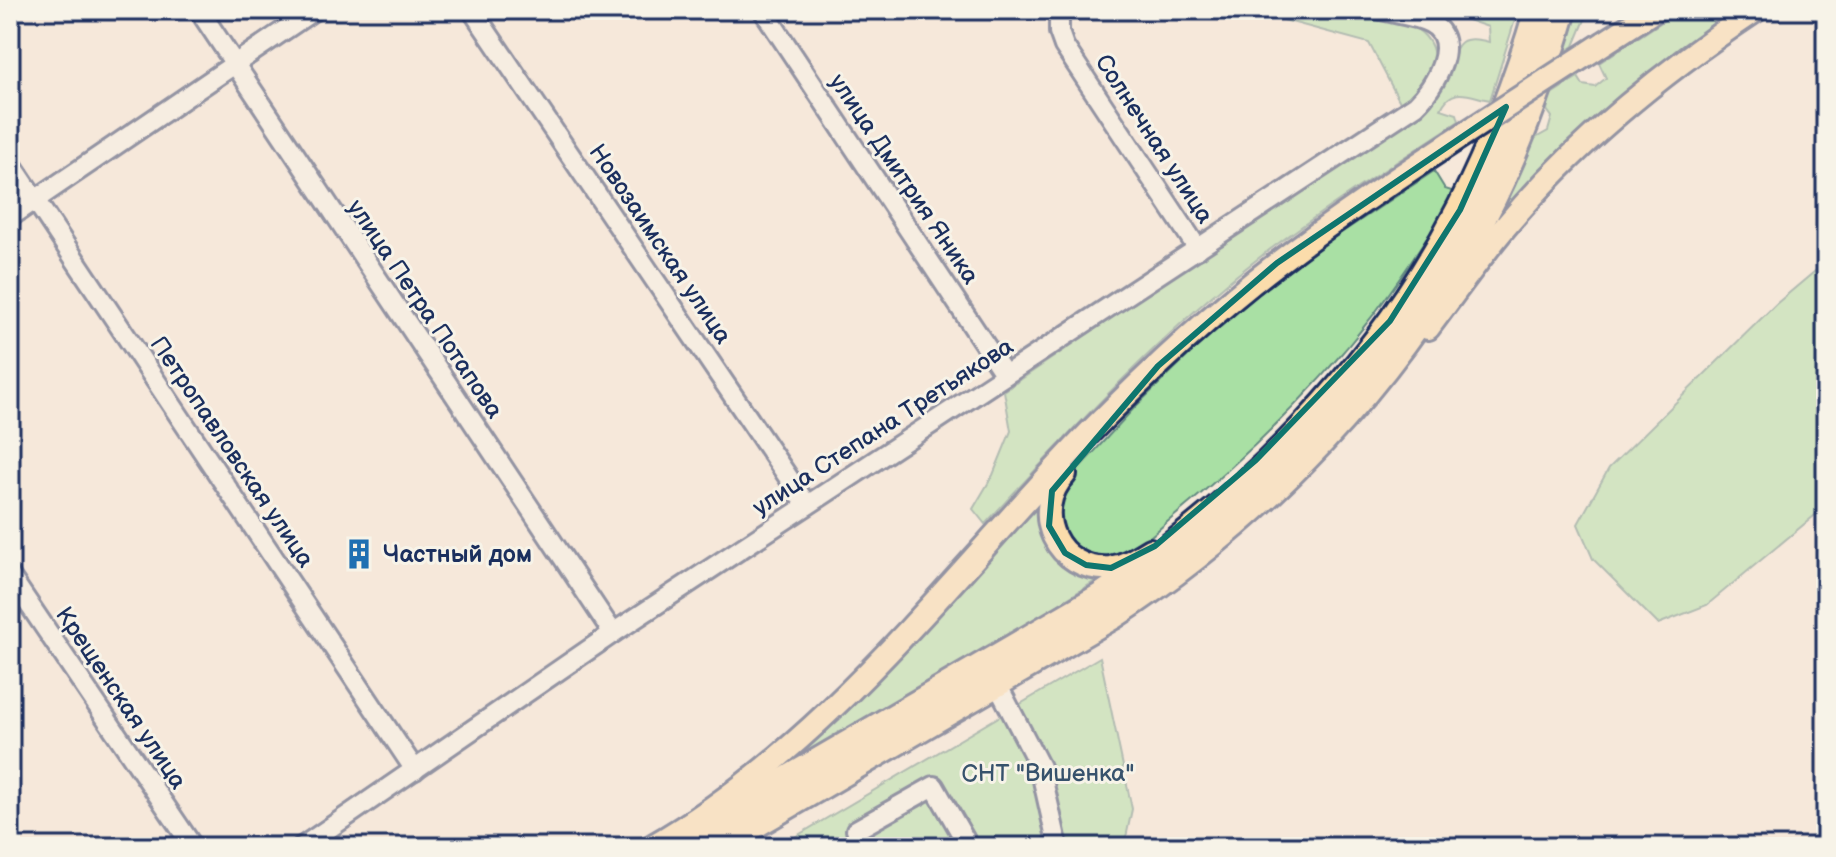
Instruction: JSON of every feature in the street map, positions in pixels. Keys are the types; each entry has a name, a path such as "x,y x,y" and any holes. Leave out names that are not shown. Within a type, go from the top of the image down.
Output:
{"highway":[{"path":"672,847 1064,619 1161,555 1273,458 1347,377 1390,321 1435,253 1482,164 1503,115 1538,10"},
{"path":"716,847 1145,595 1217,541 1279,486 1387,364 1430,304 1481,220 1536,95 1563,10"}],"main road":[{"path":"651,847 737,790 857,686 936,603 1055,469 1158,366 1277,263 1452,142 1655,10"},
{"path":"1217,541 1305,471 1348,427 1506,226 1577,151 1663,76 1756,10"},
{"path":"1158,366 1059,479 1052,491 1047,517 1052,536 1065,553 1086,565 1111,568 1130,562 1196,515 1256,460 1390,321"}],"street":[{"name":"улица Петра Потапова","path":"199,10 613,633"},
{"path":"10,217 314,10"},
{"name":"Новозаимская улица","path":"472,10 807,505"},
{"name":"улица Дмитрия Яника","path":"763,10 1005,375"},
{"name":"Солнечная улица","path":"1059,10 1059,32 1064,46 1198,249"},
{"name":"улица Степана Третьякова","path":"302,847 613,633 1423,99 1436,80 1445,50 1439,31 1431,24 1381,10"},
{"name":"Петропавловская улица","path":"10,162 415,770"},
{"name":"Крещенская улица","path":"10,576 193,847"},
{"path":"997,684 1040,767 1058,847"},
{"path":"856,830 934,786 969,847"}],"highlighted area":[{"path":"1506,107 1460,210 1390,321 1256,460 1155,546 1111,568 1086,565 1065,553 1049,526 1052,491 1158,366 1277,263"}],"green space":[{"path":"1282,10 1351,11 1402,22 1421,32 1432,48 1431,75 1416,95 1401,104 1369,43 1280,19"},
{"path":"1457,10 1518,10 1490,100 1462,94 1450,97 1441,109 1457,114 1459,121 1311,220 1226,284 1132,370 985,524 973,509 993,475 1011,431 1004,391 1210,249 1436,87 1447,73 1460,43 1475,39 1489,42 1488,27 1459,17"},
{"path":"1577,10 1589,10 1574,46 1562,54"},
{"path":"1680,10 1736,10 1657,66 1614,102 1492,228 1534,139 1548,131 1552,117 1547,110 1550,95 1578,77 1583,85 1595,87 1606,78 1599,63"},
{"path":"1434,171 1445,189 1455,192 1374,314 1304,396 1226,471 1132,550 1115,558 1099,559 1085,556 1073,547 1056,514 1070,478 1135,407 1255,297 1323,245"},
{"path":"1826,262 1826,506 1707,605 1658,624 1593,559 1578,524 1609,468 1776,304"},
{"path":"1035,506 1040,534 1046,545 1065,561 1094,577 1095,581 768,777"},
{"name":"СНТ \"Вишенка\"","path":"1100,657 1132,809 1124,847 778,847"}],"place":[{"name":"Частный дом","path":"359,554"}]}
